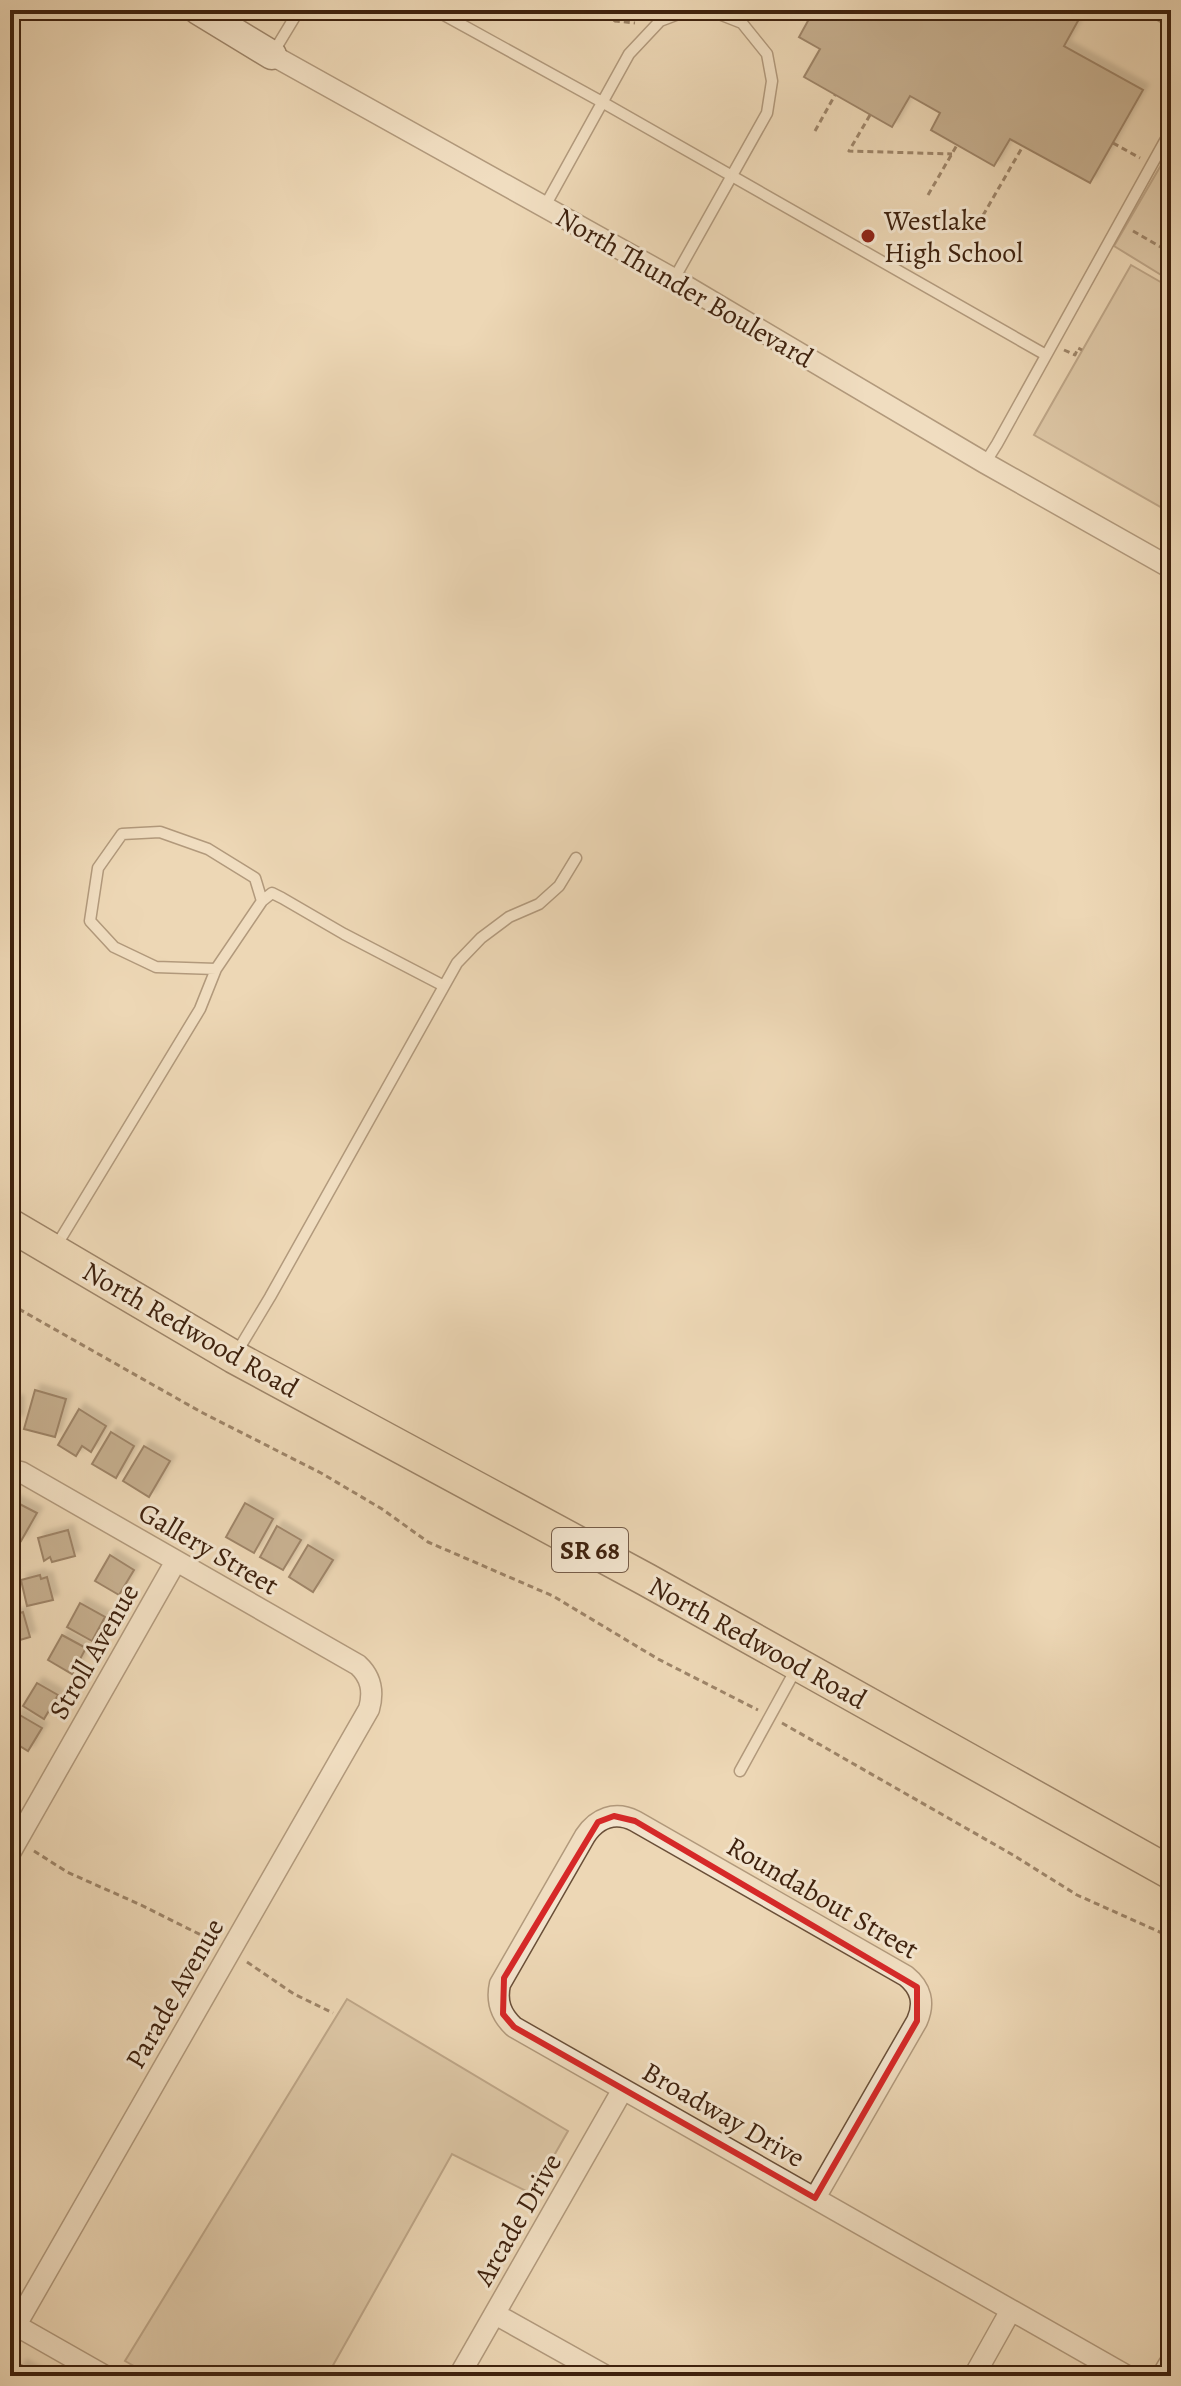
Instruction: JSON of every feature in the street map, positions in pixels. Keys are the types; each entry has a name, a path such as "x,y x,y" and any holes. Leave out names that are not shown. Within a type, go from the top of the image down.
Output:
{"main road":[{"name":"North Redwood Road","path":"10,1225 234,1357 798,1664 1171,1873"}],"street":[{"name":"North Thunder Boulevard","path":"198,10 272,55 674,279 985,463 1171,568"},
{"name":"Gallery Street","path":"10,1470 21,1472 358,1665 371,1685"},
{"name":"Stroll Avenue","path":"14,1846 176,1561"},
{"name":"Parade Avenue","path":"13,2323 238,1955 369,1709 371,1685"},
{"name":"Broadway Drive","path":"614,1816 590,1828 504,1978 498,1999 503,2014 514,2027 1127,2376"},
{"name":"Roundabout Street","path":"614,1816 635,1821 906,1976 917,1987 922,2004 917,2021 815,2198"},
{"name":"Arcade Drive","path":"459,2376 623,2089"},
{"path":"974,2376 1011,2310"},
{"path":"495,2314 606,2376"},
{"path":"13,2323 105,2376"}],"lane":[{"path":"272,55 299,10"},
{"path":"435,10 1046,355"},
{"path":"545,206 629,54 660,21 689,10"},
{"path":"674,279 767,113 772,81 767,54 742,23 709,10"},
{"path":"1151,10 1171,22"},
{"path":"985,463 1171,130"},
{"path":"216,969 156,967 114,947 90,921 98,868 122,834 160,832 208,849 255,878 262,901"},
{"path":"234,1357 457,963 481,938 509,917 539,904 559,886 576,858"},
{"path":"54,1249 200,1009 216,969 262,901 272,893 444,986"},
{"path":"740,1771 798,1664"}],"path":[{"path":"589,10 595,14 598,11 615,21 635,23"},
{"path":"815,131 835,95"},
{"path":"870,115 849,151 952,154"},
{"path":"1113,143 1140,158"},
{"path":"928,195 957,145"},
{"path":"978,224 1023,146"},
{"path":"1130,230 1171,253"},
{"path":"1061,348 1075,355 1078,348 1082,350"},
{"path":"10,1304 201,1412 321,1473 382,1509 428,1542 553,1596 658,1659 770,1716 1077,1895 1171,1937"},
{"path":"14,1846 141,1905 238,1955 294,1994 333,2013"}],"highlighted area":[{"path":"614,1816 635,1821 917,1987 917,2021 815,2198 514,2027 503,2014 504,1978 598,1822"}],"shaded area":[{"path":"1171,148 1171,281 1114,246"},
{"path":"1131,265 1171,288 1171,513 1034,435"},
{"path":"347,1999 568,2131 532,2194 452,2154 327,2376 152,2376 125,2361"}],"building":[{"path":"596,10 621,10 615,21"},
{"path":"814,10 1084,10 1064,46 1143,90 1090,183 1010,139 994,166 931,130 940,113 910,96 892,127 804,77 820,49 799,37"},
{"path":"35,1390 66,1399 55,1437 24,1429"},
{"path":"10,1401 18,1401 18,1420 10,1421"},
{"path":"79,1409 106,1426 91,1452 82,1446 76,1456 58,1445"},
{"path":"111,1432 134,1446 116,1478 92,1464"},
{"path":"144,1446 170,1461 149,1497 123,1481"},
{"path":"10,1499 37,1513 21,1541 10,1534"},
{"path":"245,1503 273,1519 254,1553 226,1537"},
{"path":"277,1526 301,1540 283,1570 260,1557"},
{"path":"68,1530 75,1556 52,1562 50,1557 44,1561 38,1538"},
{"path":"308,1545 333,1560 313,1592 289,1577"},
{"path":"110,1555 134,1570 119,1595 95,1581"},
{"path":"40,1575 41,1579 47,1577 53,1600 27,1606 21,1580"},
{"path":"80,1603 105,1617 92,1641 67,1627"},
{"path":"23,1612 30,1637 10,1643 10,1616"},
{"path":"62,1635 86,1648 72,1674 48,1660"},
{"path":"37,1683 58,1695 44,1719 23,1706"},
{"path":"18,1714 42,1728 28,1751 10,1740 10,1729"},
{"path":"21,2365 41,2376 15,2376"}],"place":[{"name":"Westlake High School","path":"868,236"}]}
